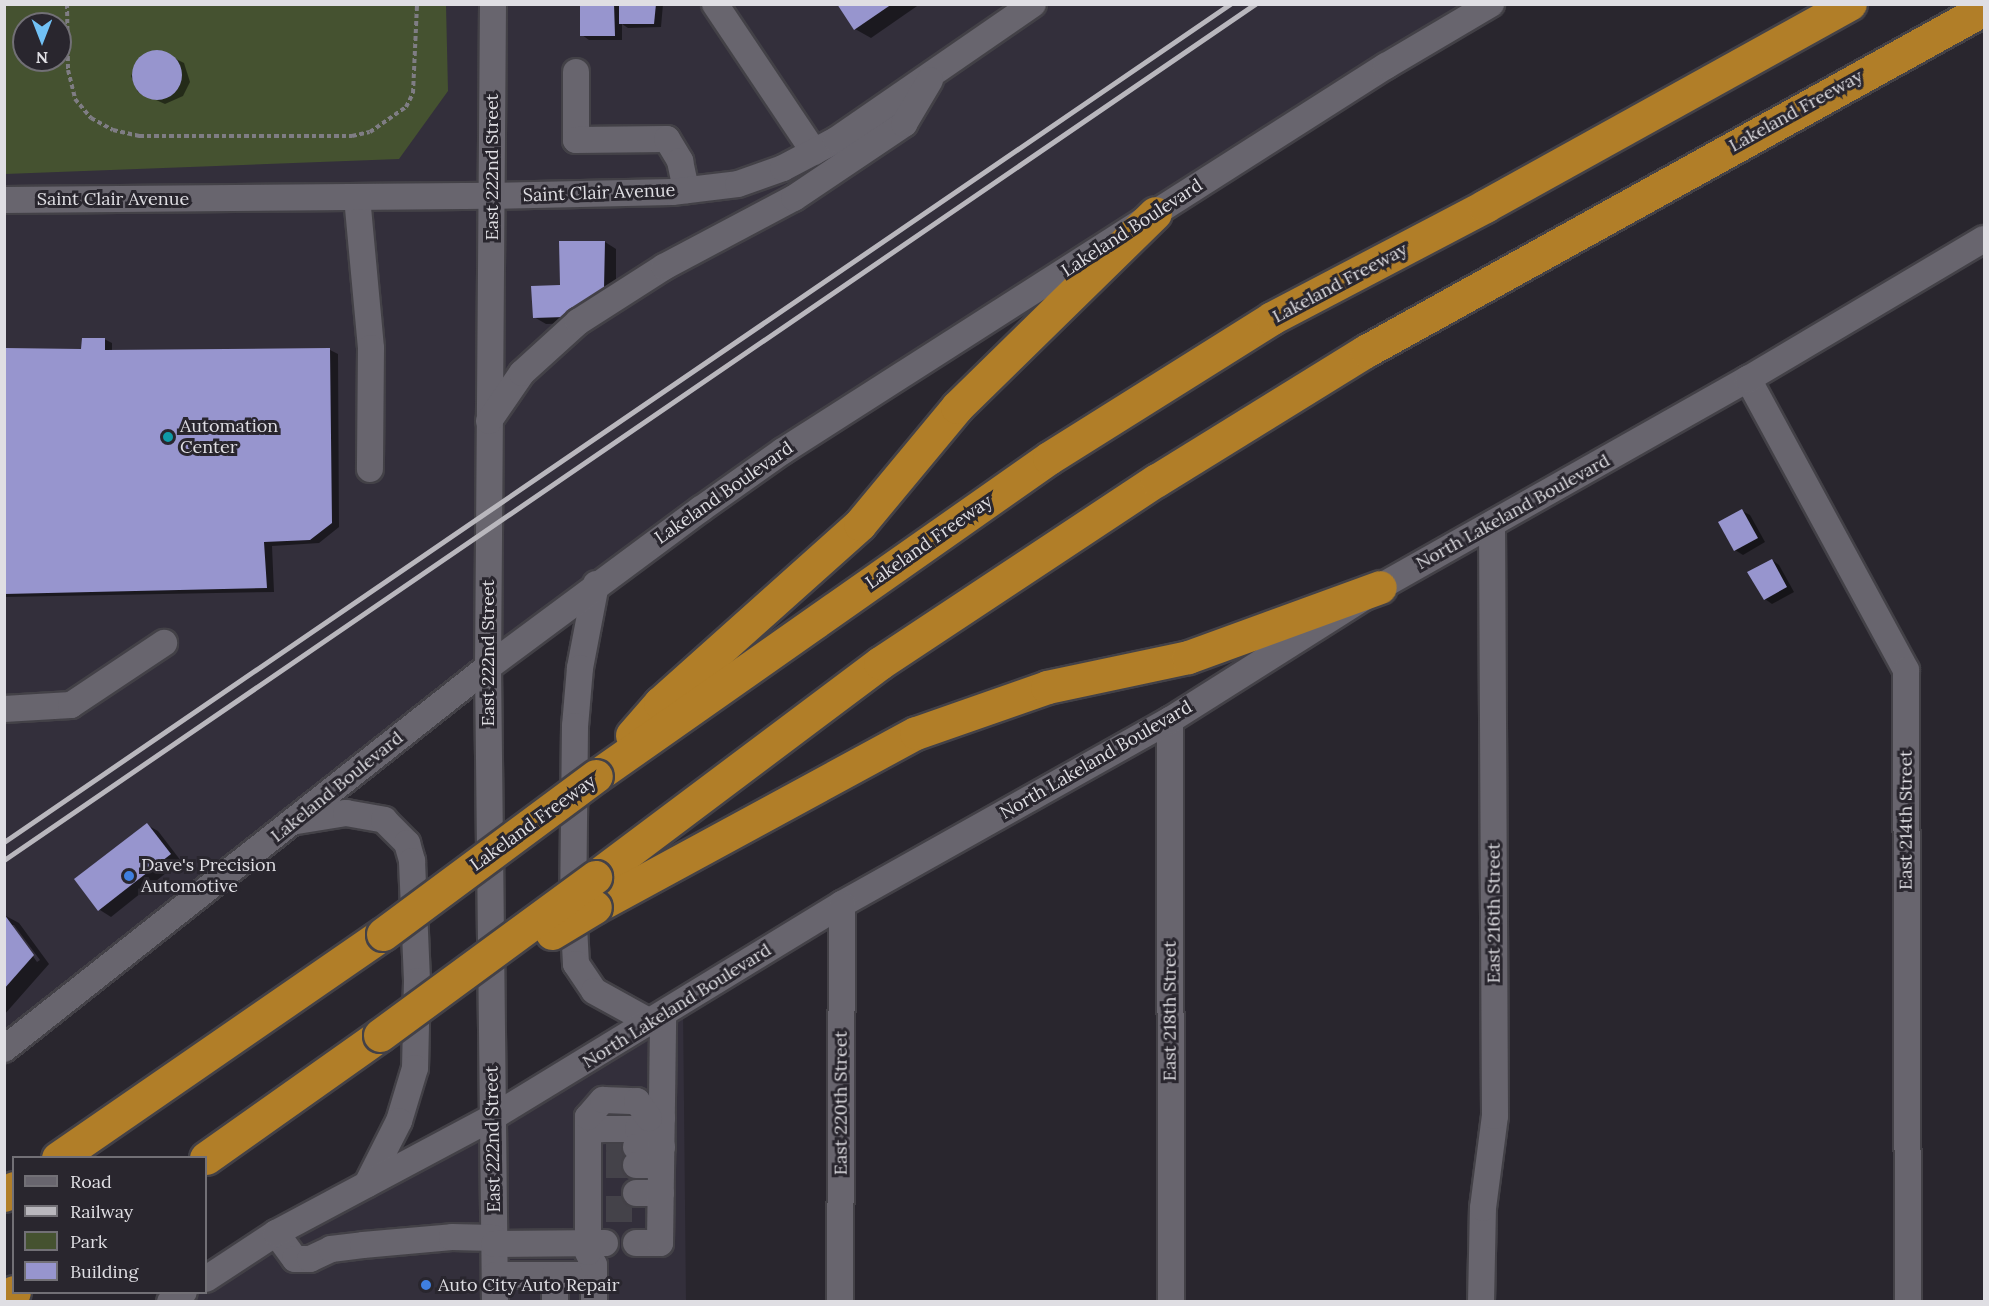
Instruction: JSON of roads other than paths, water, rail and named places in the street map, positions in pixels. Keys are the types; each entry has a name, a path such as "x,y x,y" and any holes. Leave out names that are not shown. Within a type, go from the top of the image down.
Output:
{"highway":[{"name":"Lakeland Freeway","path":"61,1156 383,934 597,776 1049,458 1272,318 1485,206 1850,4"},
{"name":"Lakeland Freeway","path":"595,892 880,663 1156,480 1366,351 1984,9"},
{"path":"597,776 660,703 860,524 957,407 1155,213"},
{"path":"207,1157 380,1035 595,892 916,733 1047,687 1188,657 1380,587"}],"street":[{"name":"East 222nd Street","path":"493,4 488,667 495,1302"},
{"path":"715,4 814,152"},
{"name":"Saint Clair Avenue","path":"4,200 493,196 686,190 738,184 814,152 1033,4"},
{"name":"Lakeland Boulevard","path":"4,1049 596,584 783,451 1386,66 1491,4"},
{"path":"576,72 576,140 667,139 680,161 686,190"},
{"path":"489,421 522,373 578,322 664,267 794,198 904,124 934,72"},
{"path":"357,197 371,348 370,469"},
{"name":"North Lakeland Boulevard","path":"207,1278 276,1233 494,1117 658,1019 842,904 1170,720 1380,587 1748,379 1984,239"},
{"name":"East 214th Street","path":"1748,379 1906,670 1908,1302"},
{"name":"East 216th Street","path":"1481,1302 1483,1208 1495,1116 1492,524"},
{"path":"596,584 580,668 575,726 573,907 576,964 594,990 658,1019 656,1118 661,1156 647,1214"},
{"path":"4,709 71,705 164,643"},
{"name":"East 218th Street","path":"1170,720 1171,1302"},
{"path":"293,822 346,813 368,814 396,829 407,843 412,861 417,981 415,1068 399,1120 367,1184"},
{"name":"East 220th Street","path":"840,1302 842,904"},
{"path":"594,1302 597,1157 588,1117 601,1129 638,1129 656,1118"},
{"path":"636,1156 661,1156"},
{"path":"276,1233 295,1259 310,1259 331,1249 363,1245 452,1237 494,1241 597,1218"},
{"path":"495,1275 594,1275"},
{"path":"555,1275 555,1302"}],"tunnel":[{"path":"606,1148 636,1147"},
{"path":"606,1165 636,1165"},
{"path":"606,1209 636,1209"}],"railway":[{"path":"4,842 1230,4"},
{"path":"4,860 1255,4"}],"place":[{"name":"Automation Center","path":"168,437"},
{"name":"Dave's Precision Automotive","path":"129,876"},
{"name":"Auto City Auto Repair","path":"426,1285"}]}
